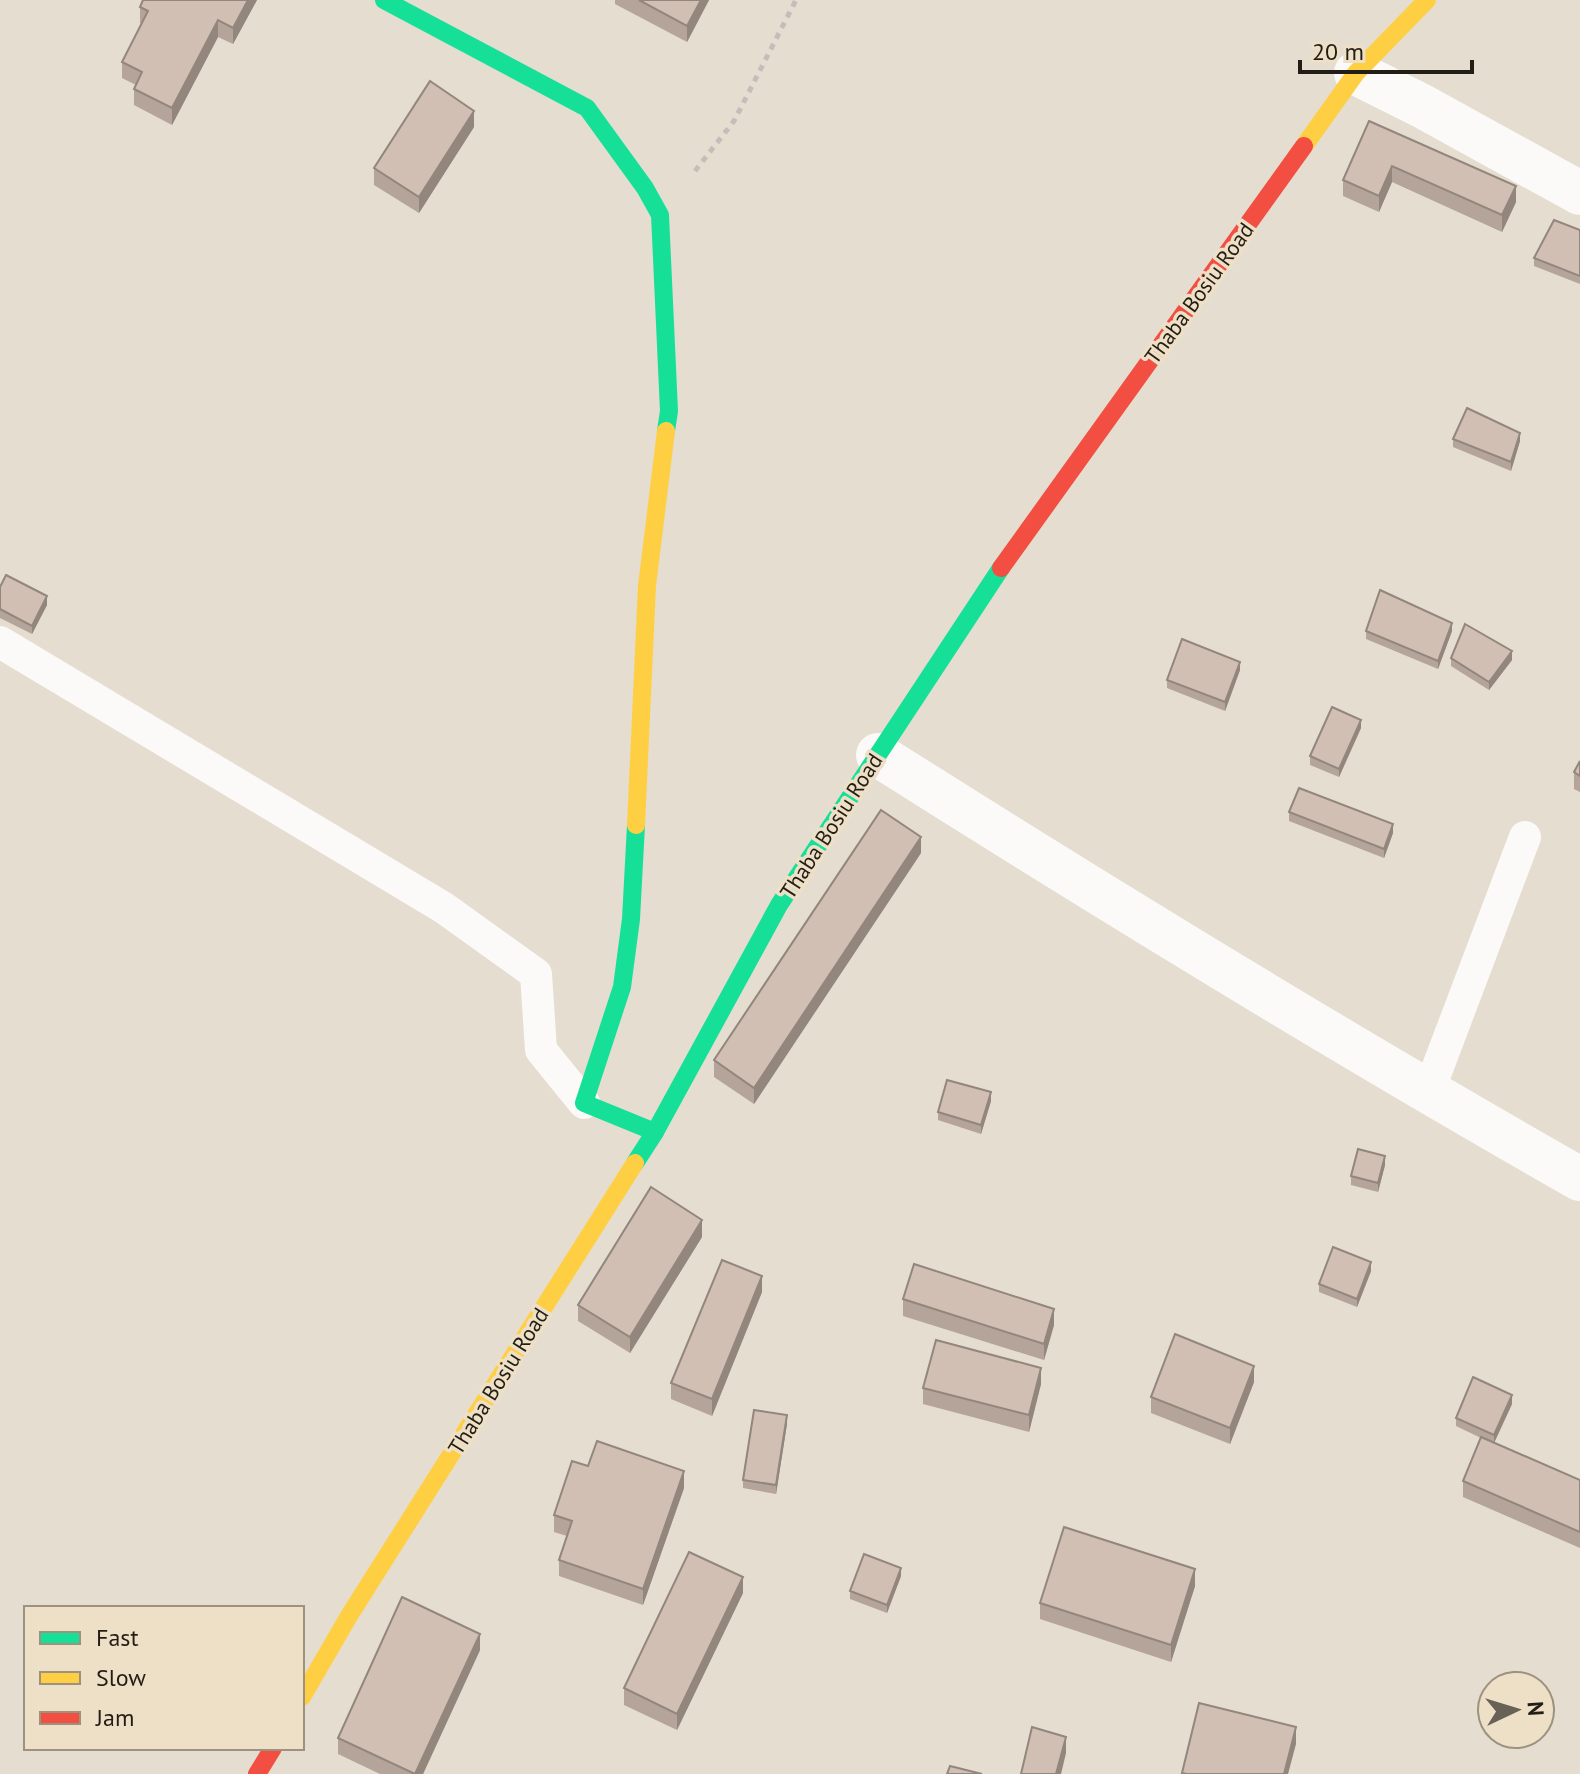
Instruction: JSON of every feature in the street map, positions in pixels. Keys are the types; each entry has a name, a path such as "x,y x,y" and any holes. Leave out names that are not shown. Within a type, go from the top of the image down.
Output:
{"street":[{"path":"384,0 587,108 645,188 660,215 669,411 647,586 631,919 622,987 584,1103 655,1132"},
{"name":"Thaba Bosiu Road","path":"304,1694 349,1616 655,1132 779,905 995,577 1356,73 1427,0"},
{"path":"1356,73 1580,193"},
{"path":"878,755 1195,954 1428,1093 1580,1179"}],"lane":[{"path":"0,642 444,908 536,974 541,1050 584,1103"},
{"path":"1428,1093 1525,837"}],"path":[{"path":"660,215 734,121 796,0"}],"building":[{"path":"143,0 248,0 233,28 218,20 172,108 134,89 142,72 122,62 148,11 140,7"},
{"path":"639,0 701,0 687,26"},
{"path":"430,81 474,111 419,197 374,168"},
{"path":"1369,121 1516,186 1502,215 1392,166 1379,196 1343,180"},
{"path":"1554,220 1580,230 1580,276 1534,258"},
{"path":"1467,408 1520,433 1511,462 1453,439"},
{"path":"6,575 47,596 32,626 0,609 0,587"},
{"path":"1380,590 1452,623 1438,661 1366,631"},
{"path":"1465,624 1512,651 1489,682 1451,658"},
{"path":"1182,639 1240,662 1225,702 1167,680"},
{"path":"1332,707 1361,720 1339,769 1310,756"},
{"path":"1580,761 1580,776 1574,772"},
{"path":"1299,788 1393,824 1384,849 1289,812"},
{"path":"881,810 921,837 754,1088 714,1060"},
{"path":"947,1080 991,1092 981,1125 938,1112"},
{"path":"1358,1149 1385,1156 1378,1183 1351,1176"},
{"path":"651,1187 702,1220 630,1337 578,1305"},
{"path":"1333,1247 1371,1262 1357,1299 1319,1284"},
{"path":"722,1260 762,1276 712,1399 671,1383"},
{"path":"914,1264 1054,1309 1044,1344 903,1299"},
{"path":"1175,1334 1254,1366 1230,1428 1151,1397"},
{"path":"936,1340 1041,1368 1029,1415 923,1388"},
{"path":"1473,1377 1512,1395 1494,1435 1456,1418"},
{"path":"754,1410 787,1415 776,1485 743,1480"},
{"path":"1481,1437 1580,1480 1580,1532 1463,1481"},
{"path":"597,1441 684,1471 643,1589 559,1560 572,1521 554,1515 572,1461 588,1466"},
{"path":"1064,1527 1195,1569 1171,1645 1040,1603"},
{"path":"689,1552 743,1577 677,1714 624,1688"},
{"path":"864,1554 901,1568 887,1605 850,1591"},
{"path":"402,1597 480,1634 415,1774 338,1738"},
{"path":"1199,1703 1296,1727 1284,1774 1182,1773"},
{"path":"1032,1727 1066,1737 1056,1774 1021,1774"},
{"path":"950,1766 982,1774 947,1774"}],"traffic: fast":[{"path":"384,0 587,108 645,188 660,215 669,411 666,431"},
{"path":"635,1163 779,905 1001,568"},
{"path":"636,825 631,919 622,987 584,1103 655,1132"}],"traffic: slow":[{"path":"1304,146 1356,73 1427,0"},
{"path":"636,825 647,586 666,431"},
{"path":"304,1694 349,1616 635,1163"}],"traffic: jam":[{"path":"1001,568 1304,146"},
{"path":"257,1774 272,1750"}]}
